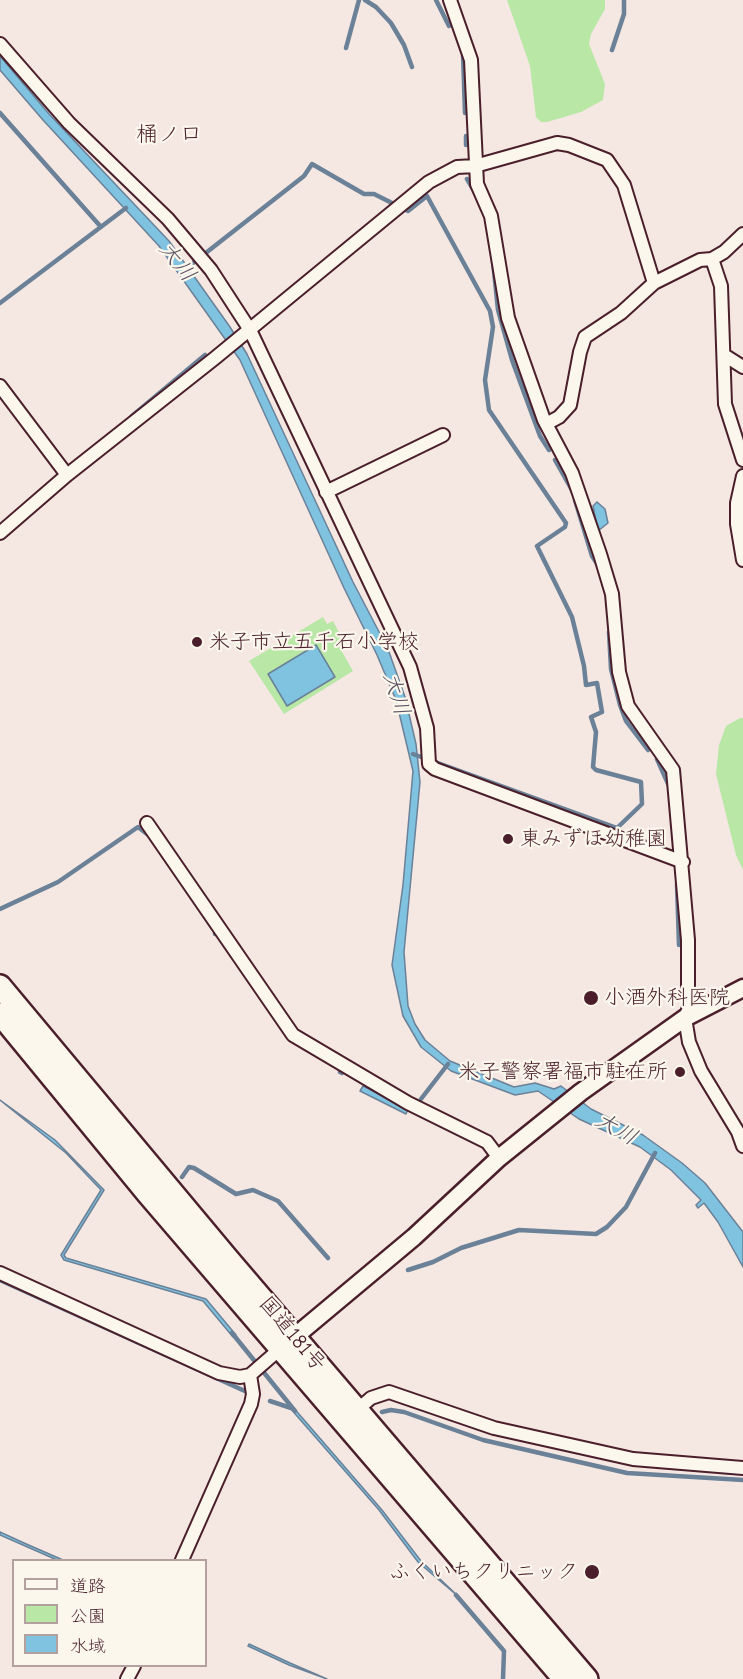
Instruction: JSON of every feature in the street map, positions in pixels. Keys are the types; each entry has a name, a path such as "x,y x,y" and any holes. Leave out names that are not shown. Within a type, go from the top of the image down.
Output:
{"highway":[{"name":"国道181号","path":"0,986 288,1343 564,1679"},
{"name":"国道181号","path":"0,1014 147,1194 288,1343 357,1410 587,1679"}],"street":[{"path":"450,0 471,60 477,184 491,216 508,318 546,424 572,473 609,584 619,672 628,706 672,770 683,862 691,1002 685,1018 689,1042 701,1071 738,1132 743,1146"},
{"path":"0,44 69,123 168,219 210,270 250,330 292,414 326,492 410,667 427,728 429,764 435,769 683,862"},
{"path":"0,533 67,475 237,341 429,182 457,166 475,166 557,143 608,160 624,185 654,283"},
{"path":"546,424 559,417 570,405 585,337 621,313 654,283 700,260 712,259 724,252 743,234"},
{"path":"712,259 721,286 725,404 743,460"},
{"path":"724,355 743,367"},
{"path":"0,386 67,475"},
{"path":"326,492 443,435"},
{"path":"743,476 737,503 737,524 743,560"},
{"path":"147,823 293,1035 408,1103 487,1142 499,1158"},
{"path":"0,1273 219,1373 240,1377 250,1375 414,1238 499,1158 581,1092 685,1018 743,988"},
{"path":"182,1559 251,1404 253,1394 250,1375"},
{"path":"357,1410 370,1398 389,1392 494,1428 633,1459 743,1468"}],"green space":[{"path":"507,0 605,0 605,9 591,34 589,44 605,84 603,100 581,112 547,122 541,122 536,117 530,66"},
{"path":"323,617 327,624 333,621 343,640 337,643 353,671 284,714 249,661"},
{"path":"743,718 743,870 736,855 716,774 719,745 726,726"}],"water":[{"name":"大川","path":"0,56 49,114 169,241 230,327 247,354 353,582 388,649 405,697 416,744 420,782 404,952 408,1006 415,1024 425,1040 450,1061 514,1087 535,1083 554,1089 561,1086 591,1109 643,1135 682,1163 705,1183 743,1232 743,1267 718,1222 704,1203 698,1208 696,1205 701,1200 671,1170 640,1147 579,1119 538,1091 515,1095 451,1071 421,1047 403,1016 392,965 403,885 413,771 396,700 377,655 240,360 159,246 0,70"},
{"path":"597,502 605,509 608,523 598,531 593,506"},
{"path":"316,645 335,677 287,706 268,674"},
{"path":"363,1086 408,1109 406,1114 360,1091"},
{"path":"0,1100 55,1140 104,1190 64,1255 66,1258 206,1299 236,1335 233,1337 203,1301 64,1260 61,1255 101,1190 66,1153"},
{"path":"292,1406 382,1510 421,1561 460,1598 418,1562 379,1510 290,1408"},
{"path":"0,1532 61,1559 55,1559 0,1535"},
{"path":"249,1644 327,1679 289,1665 248,1646"}],"waterway":[{"path":"346,48 359,0"},
{"path":"365,0 376,7 391,23 404,45 412,67"},
{"path":"436,0 449,26"},
{"path":"612,50 624,14 624,0"},
{"path":"463,53 465,113"},
{"path":"0,113 101,227"},
{"path":"466,136 466,145"},
{"name":"大川","path":"184,270 304,176 312,164 364,194 374,194 408,211 427,196 490,311 493,327 485,380 489,410 566,523 565,527 537,546 572,617 584,666 586,685 597,683 602,712 591,717 596,732 593,767 596,770 641,782 642,804 617,828 413,754"},
{"path":"467,179 473,189"},
{"path":"0,303 126,208"},
{"path":"493,261 498,310 512,360 540,436 549,450"},
{"path":"132,416 205,355"},
{"path":"555,460 573,492"},
{"path":"575,500 592,556 598,565"},
{"path":"609,632 611,669 620,705 626,721 648,750"},
{"path":"657,759 669,786"},
{"path":"0,909 58,882 138,827 147,834"},
{"path":"677,884 679,945"},
{"path":"421,1099 448,1064"},
{"path":"408,1270 433,1262 461,1248 519,1230 596,1234 607,1227 626,1207 655,1153"},
{"path":"182,1177 189,1167 194,1168 236,1194 253,1190 278,1201 328,1258"},
{"path":"0,1280 247,1392"},
{"path":"232,1333 295,1411"},
{"path":"270,1401 291,1408"},
{"path":"382,1412 391,1410 404,1412 483,1440 627,1473 743,1480"},
{"path":"456,1595 504,1651 503,1679"}],"place":[{"name":"米子市立五千石小学校","path":"197,642"},
{"name":"東みずほ幼稚園","path":"508,839"},
{"name":"小酒外科医院","path":"591,998"},
{"name":"米子警察署福市駐在所","path":"680,1072"},
{"name":"ふくいちクリニック","path":"592,1572"}],"district":[{"name":"桶ノ口","path":"169,135"}]}
